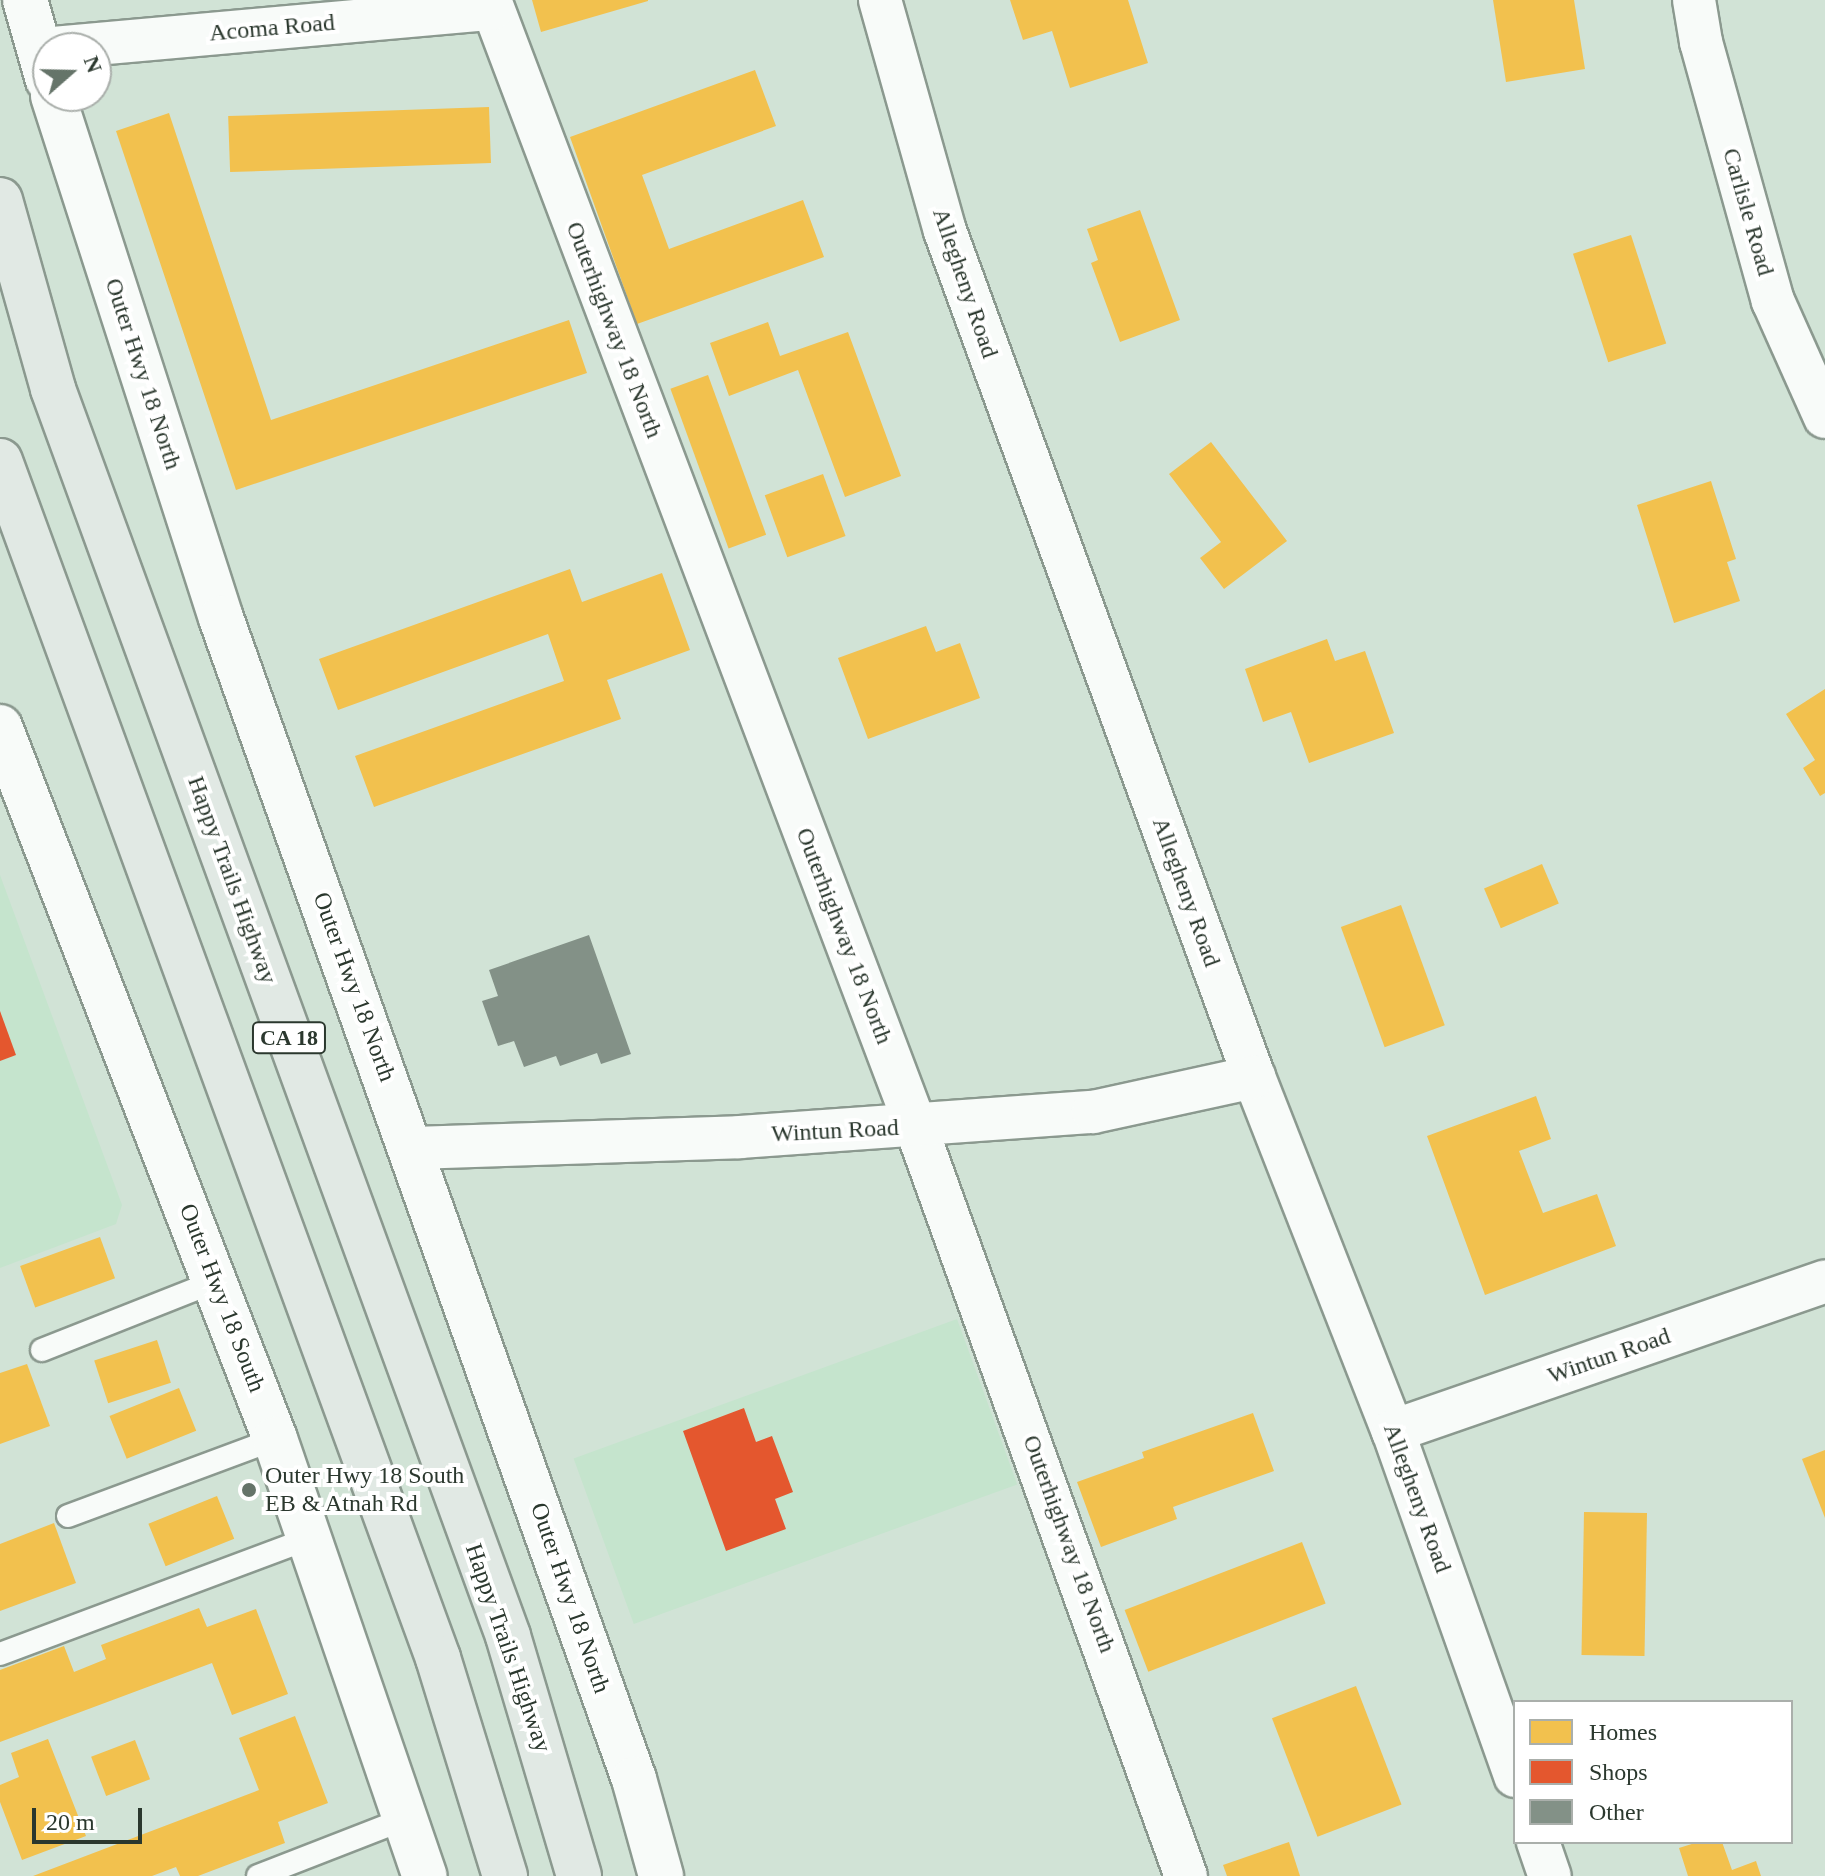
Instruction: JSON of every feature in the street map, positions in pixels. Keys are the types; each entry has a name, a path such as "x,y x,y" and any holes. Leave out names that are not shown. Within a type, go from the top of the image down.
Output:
{"main road":[{"name":"Happy Trails Highway","path":"0,200 53,389 508,1636 579,1876"},
{"name":"CA 18","path":"0,461 438,1658 505,1876"}],"street":[{"path":"25,0 37,32"},
{"name":"Allegheny Road","path":"880,0 945,231 1254,1077 1393,1431 1513,1770"},
{"name":"Carlisle Road","path":"1694,0 1701,42 1773,301 1825,417"},
{"name":"Acoma Road","path":"112,49 491,4"},
{"name":"Outerhighway 18 North","path":"491,4 916,1127 1186,1876"},
{"name":"Outer Hwy 18 North","path":"58,112 221,618 634,1779 661,1876"},
{"name":"Outer Hwy 18 South","path":"0,727 275,1439 425,1876"},
{"name":"Wintun Road","path":"412,1148 916,1127 1093,1112 1254,1077"},
{"name":"Wintun Road","path":"1393,1431 1825,1281"},
{"path":"1539,1844 1550,1876"}],"lane":[{"path":"42,1350 216,1281"},
{"path":"68,1516 275,1439"},
{"path":"0,1654 311,1538"},
{"path":"258,1876 407,1818"}],"shaded area":[{"path":"0,875 122,1205 116,1224 0,1268"},
{"path":"957,1319 1017,1484 634,1624 574,1459"}],"building: Homes":[{"path":"532,0 648,0 648,1 541,32"},
{"path":"1010,0 1128,0 1148,63 1070,88 1052,31 1023,40"},
{"path":"1493,0 1574,0 1585,69 1506,82"},
{"path":"755,70 776,126 642,175 669,249 803,200 824,257 637,324 570,137"},
{"path":"489,107 491,163 230,172 228,116"},
{"path":"169,113 271,420 569,320 587,373 236,490 116,131"},
{"path":"1140,210 1180,320 1120,342 1091,263 1098,260 1087,229"},
{"path":"1631,235 1666,343 1608,362 1573,254"},
{"path":"768,322 780,356 848,332 901,476 845,497 798,370 729,396 710,343"},
{"path":"708,375 766,535 729,548 670,389"},
{"path":"1211,442 1287,541 1224,589 1200,558 1221,542 1169,474"},
{"path":"823,474 846,536 787,557 765,495"},
{"path":"1711,481 1736,559 1727,562 1740,601 1674,623 1637,505"},
{"path":"570,569 582,602 662,573 690,650 607,680 621,719 374,807 355,756 564,681 548,634 338,710 319,659"},
{"path":"926,626 936,652 960,643 980,698 868,739 838,658"},
{"path":"1327,639 1335,661 1365,651 1394,733 1309,763 1291,712 1263,722 1245,669"},
{"path":"1825,689 1825,793 1820,796 1803,768 1815,760 1786,714"},
{"path":"1542,864 1559,904 1501,928 1484,889"},
{"path":"1401,905 1445,1025 1385,1047 1341,927"},
{"path":"1536,1096 1551,1139 1519,1151 1543,1213 1597,1194 1616,1246 1485,1295 1427,1136"},
{"path":"100,1237 115,1278 35,1307 20,1266"},
{"path":"157,1340 171,1383 108,1403 94,1360"},
{"path":"27,1364 50,1426 0,1444 0,1373"},
{"path":"179,1388 196,1431 127,1459 109,1416"},
{"path":"1253,1413 1274,1471 1173,1507 1177,1519 1101,1547 1077,1482 1144,1458 1142,1452"},
{"path":"1825,1450 1825,1518 1802,1459"},
{"path":"217,1496 234,1539 166,1566 148,1524"},
{"path":"1584,1512 1647,1513 1644,1656 1582,1655"},
{"path":"54,1523 76,1583 0,1611 0,1544"},
{"path":"1302,1542 1326,1604 1148,1672 1125,1610"},
{"path":"199,1608 207,1627 256,1609 288,1694 232,1715 212,1663 0,1742 0,1670 64,1646 74,1672 106,1659 101,1645"},
{"path":"1356,1686 1402,1805 1317,1837 1272,1718"},
{"path":"295,1716 328,1803 278,1822 285,1843 198,1876 180,1876 176,1867 152,1876 33,1876 259,1790 239,1738"},
{"path":"48,1739 86,1836 22,1860 0,1802 0,1785 19,1777 11,1753"},
{"path":"135,1740 150,1779 106,1796 91,1757"},
{"path":"1289,1842 1300,1876 1227,1876 1223,1865"},
{"path":"1692,1844 1723,1844 1732,1870 1756,1861 1761,1876 1688,1876 1679,1848"}],"building: Shops":[{"path":"0,1011 16,1055 0,1061"},
{"path":"744,1408 756,1442 772,1436 793,1492 775,1499 786,1529 726,1551 683,1431"}],"building: Other":[{"path":"589,935 631,1054 601,1064 597,1053 560,1066 556,1056 524,1067 514,1041 498,1046 482,1001 498,996 489,970"}],"place":[{"name":"Outer Hwy 18 South EB & Atnah Rd","path":"249,1490"}]}
